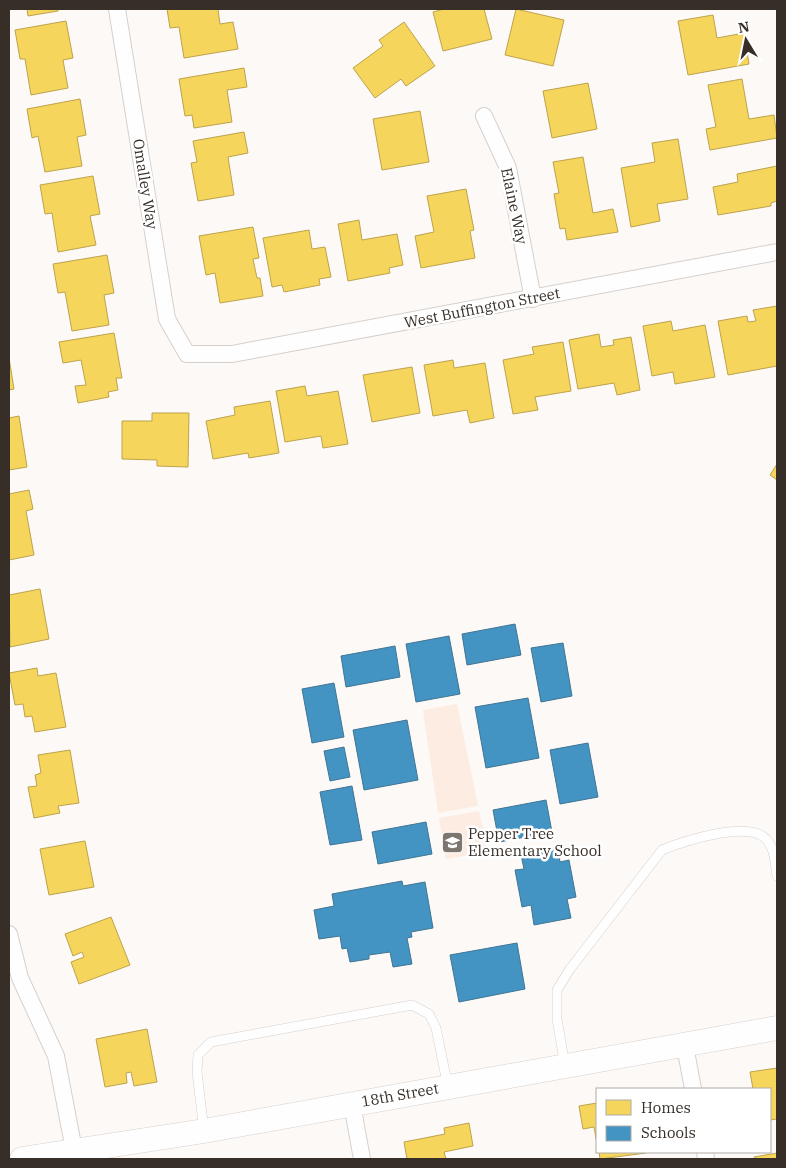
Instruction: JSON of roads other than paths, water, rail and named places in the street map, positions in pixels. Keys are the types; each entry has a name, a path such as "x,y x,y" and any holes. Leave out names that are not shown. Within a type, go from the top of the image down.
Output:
{"main road":[{"name":"18th Street","path":"22,1159 204,1131 777,1028"}],"street":[{"name":"Omalley Way","path":"117,9 167,319 186,354"},
{"name":"Elaine Way","path":"484,116 508,168 533,299"},
{"name":"West Buffington Street","path":"186,354 232,354 777,252"},
{"path":"9,934 20,978 56,1056 74,1150"},
{"path":"685,1046 693,1088"},
{"path":"352,1104 362,1159"}],"lane":[{"path":"566,1066 557,1018 558,990 570,969 662,850 683,841 744,830 756,832 767,839 773,853 777,872"},
{"path":"204,1131 196,1072 198,1055 211,1042 376,1011 412,1005 428,1014 436,1028 448,1087"}],"place":[{"name":"Pepper Tree Elementary School","path":"452,843"}]}
